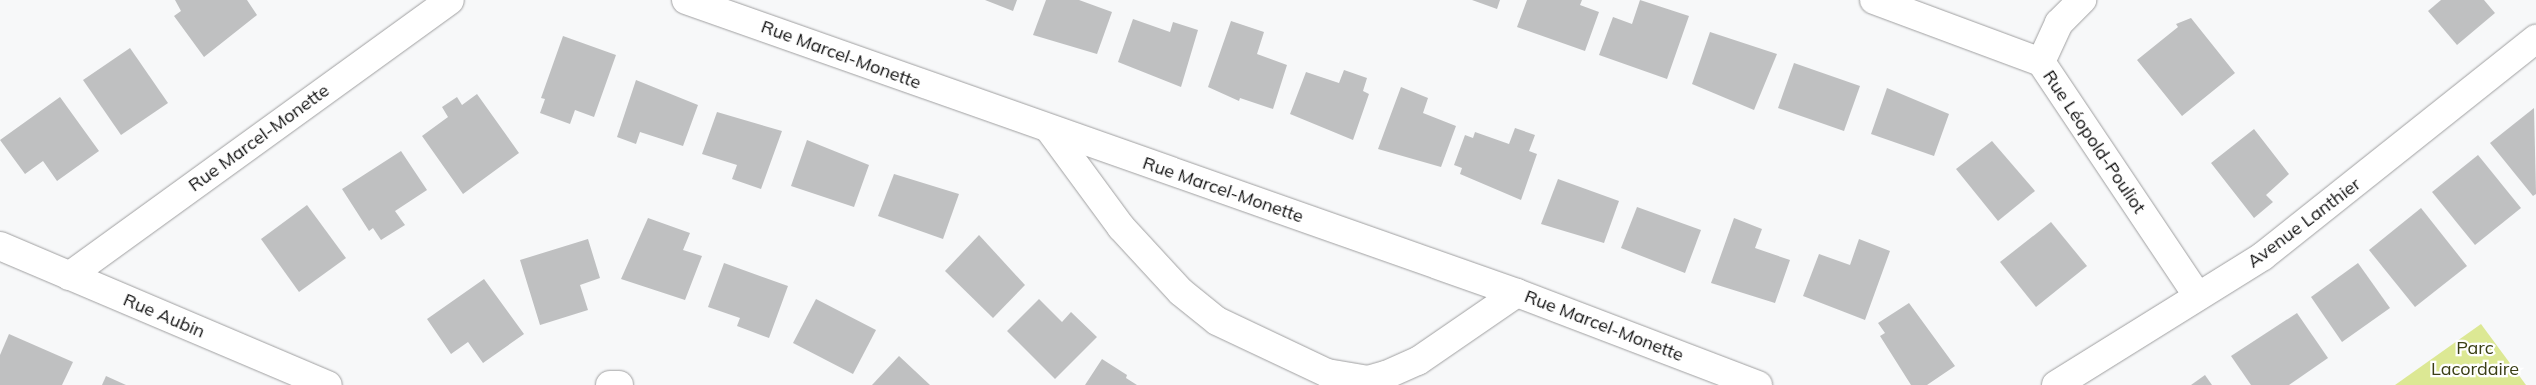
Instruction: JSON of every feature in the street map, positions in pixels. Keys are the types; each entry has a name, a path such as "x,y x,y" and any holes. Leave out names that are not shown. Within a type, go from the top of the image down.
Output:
{"street":[{"name":"Rue Marcel-Monette","path":"69,276 450,0"},
{"name":"Rue Marcel-Monette","path":"686,0 1517,293 1758,385"},
{"name":"Rue Léopold-Pouliot","path":"1874,0 2041,62 2197,295"},
{"path":"2041,62 2059,23 2082,0"},
{"name":"Avenue Lanthier","path":"2056,385 2197,295 2263,256 2326,209 2536,39"},
{"path":"1049,129 1138,247 1181,292 1225,325 1327,373 1368,380 1386,375 1418,360 1517,293"},
{"name":"Rue Aubin","path":"0,246 328,385"},
{"path":"610,385 619,385"}],"green space":[{"name":"Parc Lacordaire","path":"2481,324 2526,385 2395,385"}],"building":[{"path":"175,0 247,0 257,15 204,57 174,16 181,11"},
{"path":"985,0 1017,0 1013,11"},
{"path":"1046,0 1079,0 1112,12 1097,54 1033,35"},
{"path":"1472,0 1500,0 1497,9"},
{"path":"1527,0 1582,0 1580,5 1599,12 1585,51 1517,27"},
{"path":"1640,0 1689,16 1667,79 1599,55 1613,17 1632,24"},
{"path":"2441,0 2484,0 2495,13 2457,45 2428,11"},
{"path":"2191,18 2235,73 2182,116 2137,60 2178,27 2176,24"},
{"path":"1133,19 1170,32 1173,22 1198,30 1181,87 1118,62"},
{"path":"1231,21 1264,32 1257,54 1287,65 1273,109 1240,98 1239,101 1208,87"},
{"path":"1710,32 1777,54 1754,110 1692,84"},
{"path":"563,36 616,55 594,117 575,110 570,124 540,113 545,99 541,98"},
{"path":"130,48 168,103 121,135 83,80"},
{"path":"1794,63 1860,86 1844,131 1778,108"},
{"path":"1344,70 1367,78 1363,91 1369,94 1353,140 1290,114 1306,72 1339,83"},
{"path":"636,80 698,105 683,146 640,132 636,144 617,137"},
{"path":"1401,87 1428,98 1423,113 1456,126 1441,167 1378,149"},
{"path":"1887,88 1949,114 1934,156 1871,134"},
{"path":"477,94 519,153 463,194 422,136 448,117 442,107 457,97 462,105"},
{"path":"60,97 99,151 57,181 43,161 25,174 0,140"},
{"path":"2534,108 2536,194 2533,196 2490,143"},
{"path":"717,112 782,131 761,189 732,179 737,165 702,154"},
{"path":"1515,128 1535,135 1529,151 1537,154 1521,200 1460,174 1462,168 1454,165 1465,135 1473,138 1475,132 1509,144"},
{"path":"2254,129 2289,174 2266,195 2273,202 2254,218 2211,163"},
{"path":"807,140 869,165 854,207 791,186"},
{"path":"1992,141 2035,191 1998,221 1956,169"},
{"path":"401,151 427,190 395,211 405,225 381,240 373,228 369,231 342,189"},
{"path":"2478,155 2521,208 2475,245 2432,192"},
{"path":"894,174 959,194 943,239 878,216"},
{"path":"1558,179 1619,201 1604,243 1541,224"},
{"path":"307,205 346,258 299,292 261,239"},
{"path":"1637,207 1701,230 1685,273 1621,248"},
{"path":"2421,208 2467,266 2415,307 2369,250"},
{"path":"648,218 690,233 683,250 702,256 685,300 621,279"},
{"path":"1734,218 1762,229 1755,248 1790,260 1775,303 1711,283"},
{"path":"2051,222 2087,266 2036,307 2000,262"},
{"path":"979,235 1025,285 993,318 945,271"},
{"path":"588,239 600,278 580,285 588,310 540,325 520,260"},
{"path":"1859,239 1890,251 1865,320 1803,296 1819,254 1850,265"},
{"path":"724,263 788,286 769,338 737,326 740,318 708,307"},
{"path":"2358,263 2390,308 2342,342 2311,297"},
{"path":"484,279 524,334 483,363 468,342 451,354 427,319"},
{"path":"816,299 876,330 853,374 793,343"},
{"path":"1039,299 1062,322 1071,312 1097,337 1055,379 1007,331"},
{"path":"1909,303 1955,366 1927,385 1911,385 1880,336 1885,333 1878,323"},
{"path":"2297,313 2328,358 2289,385 2251,385 2231,356"},
{"path":"9,334 73,362 62,385 0,385 0,355"},
{"path":"899,356 930,385 872,385"},
{"path":"1102,359 1127,375 1126,378 1137,385 1085,385"},
{"path":"2205,375 2212,385 2191,385"},
{"path":"106,376 126,385 102,385"}]}
